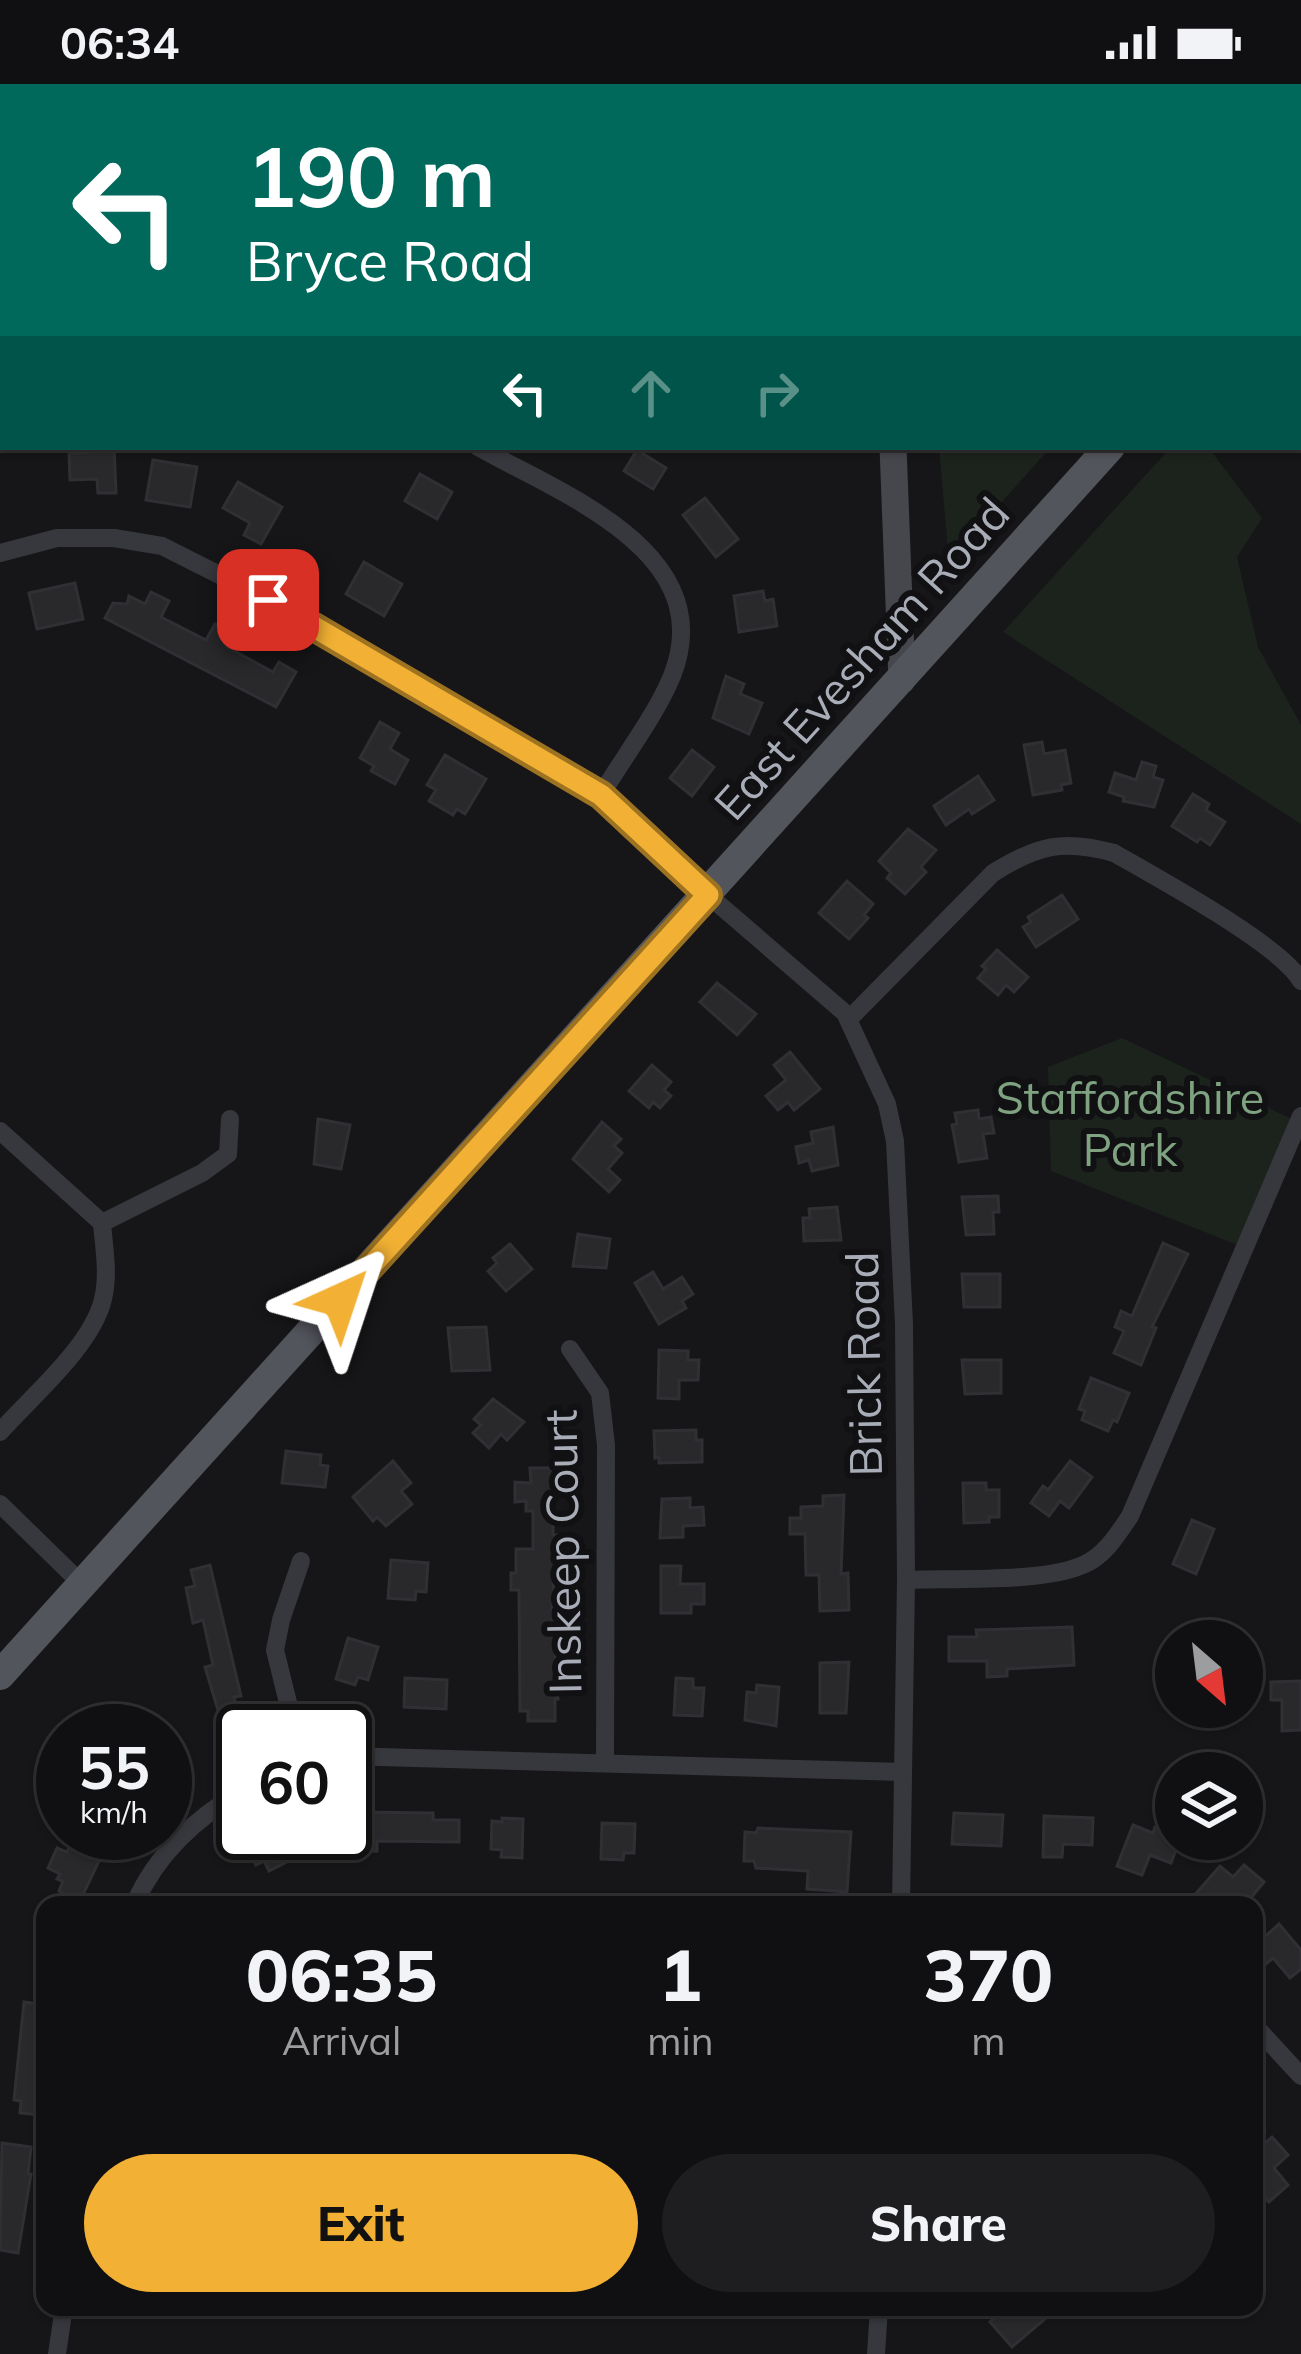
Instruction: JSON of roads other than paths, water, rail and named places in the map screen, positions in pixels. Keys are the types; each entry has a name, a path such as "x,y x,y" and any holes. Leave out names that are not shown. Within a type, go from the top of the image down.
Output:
{"main road":[{"path":"893,450 902,680"},
{"name":"East Evesham Road","path":"0,1675 1107,450"}],"street":[{"path":"483,450 629,536 664,570 676,597 681,619 672,676 601,795"},
{"name":"Brick Road","path":"0,553 57,538 114,538 162,546 268,600 601,795 848,1019 887,1104 895,1142 904,1324 901,1896"},
{"path":"848,1019 993,873 1053,844 1114,853 1262,944 1295,970 1301,981"},
{"path":"906,1580 1056,1574 1087,1564 1116,1537 1130,1516 1301,1116"},
{"path":"102,1223 202,1173 228,1154 230,1119"},
{"path":"0,1131 102,1223 106,1270 93,1328 0,1432"},
{"name":"Inskeep Court","path":"570,1349 600,1393 607,1445 605,1761"},
{"path":"0,1504 83,1585"},
{"path":"288,1704 275,1649 301,1561"},
{"path":"372,1757 903,1772"},
{"path":"139,1896 168,1849 216,1806"},
{"path":"1263,2035 1301,2076"},
{"path":"57,2354 63,2316"},
{"path":"876,2354 878,2316"}],"park label":[{"name":"Staffordshire Park","path":"1130,1123"}]}
